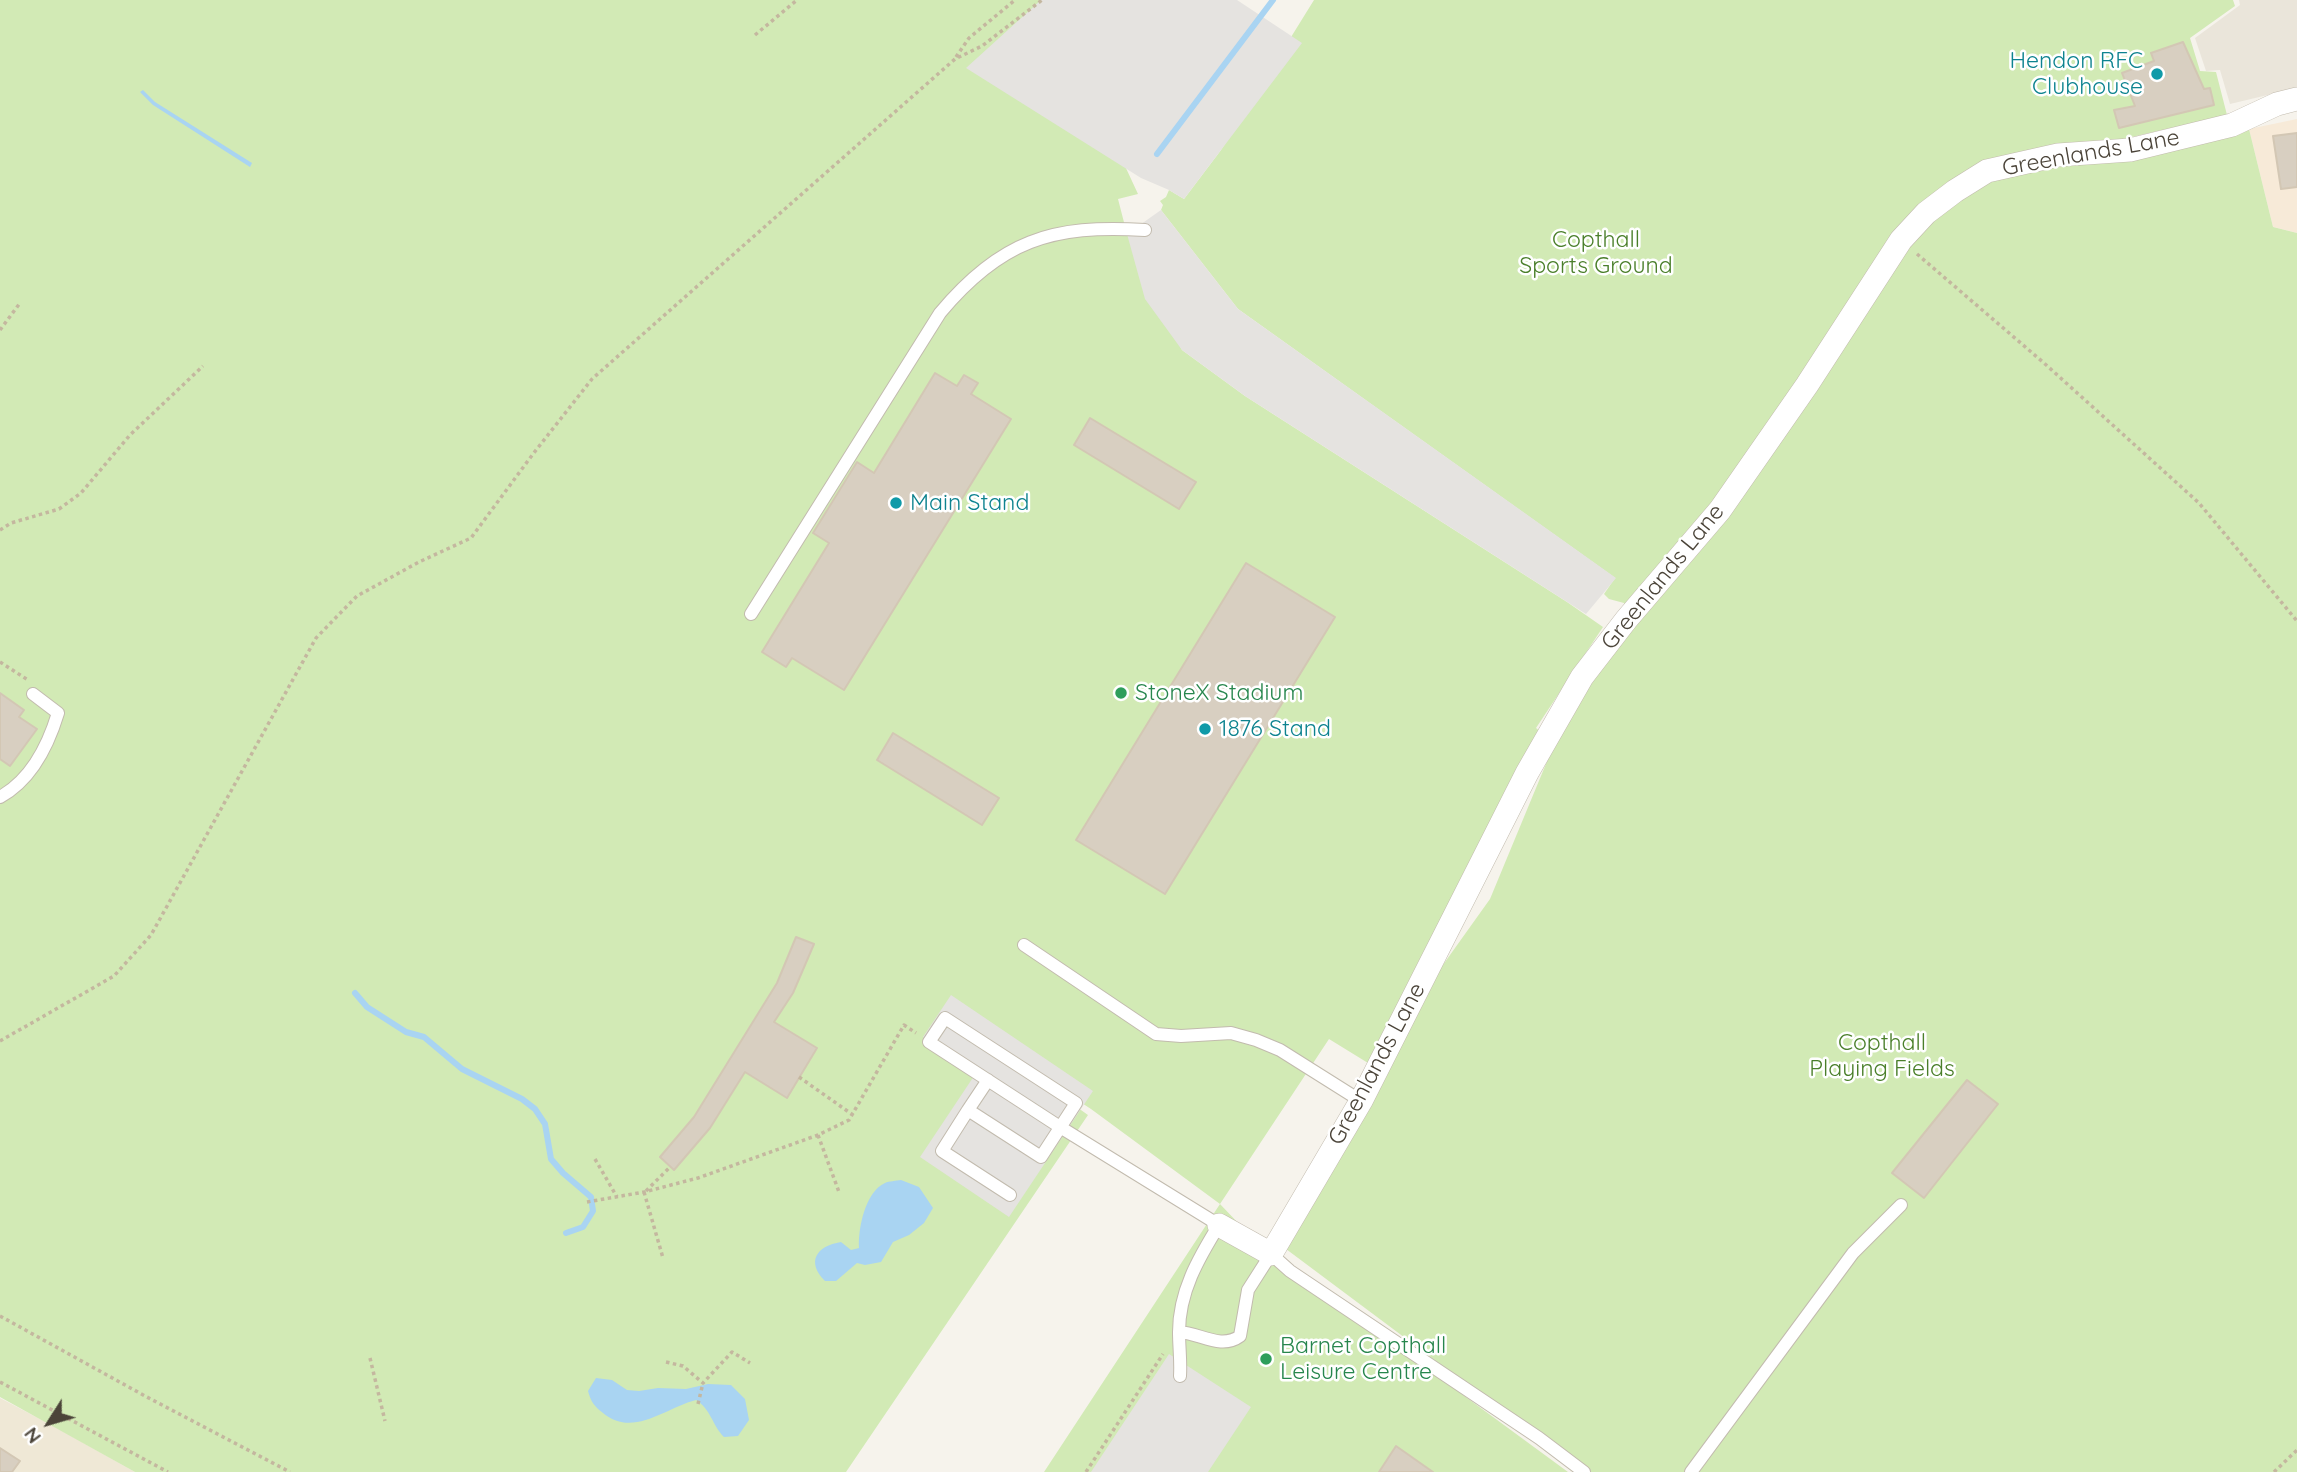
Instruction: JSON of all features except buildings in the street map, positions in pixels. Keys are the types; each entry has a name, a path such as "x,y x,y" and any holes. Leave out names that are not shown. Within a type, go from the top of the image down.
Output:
{"street":[{"name":"Greenlands Lane","path":"1271,1254 1361,1101 1527,773 1582,677 1626,620 1720,510 1807,385 1901,240 1926,213 1987,171 2057,155 2130,150 2232,125 2277,104 2297,99"},
{"path":"1219,1225 1271,1254"}],"lane":[{"path":"751,614 940,313 962,287 989,264 1020,246 1052,235 1086,229 1145,230"},
{"path":"0,797 34,765 48,743 58,713 33,694"},
{"path":"1024,945 1156,1034 1181,1037 1231,1033 1256,1040 1280,1051 1361,1101"},
{"path":"968,1110 1041,1157 1060,1127 1076,1103 945,1018 929,1042 1060,1127 1219,1225 1202,1252 1184,1290 1179,1332 1182,1356 1180,1376"},
{"path":"988,1080 942,1151 1010,1195"},
{"path":"1691,1472 1853,1252 1902,1205"},
{"path":"1179,1332 1192,1332 1223,1343 1232,1342 1240,1336 1248,1290 1271,1254 1290,1271 1539,1438 1584,1472"}],"path":[{"path":"755,35 797,0"},
{"path":"0,1041 114,976 151,935 316,638 357,596 419,562 471,538 592,379 954,59 970,38 1015,0"},
{"path":"954,59 982,46 1042,0"},
{"path":"1901,240 2044,363 2199,503 2297,621"},
{"path":"0,330 20,303"},
{"path":"0,530 11,523 59,509 81,493 130,435 203,366"},
{"path":"0,662 29,681"},
{"path":"587,1202 644,1192 698,1178 818,1135 849,1121 904,1025 923,1037 932,1038"},
{"path":"799,1077 853,1115"},
{"path":"818,1135 839,1192"},
{"path":"595,1159 617,1197"},
{"path":"644,1192 670,1167"},
{"path":"644,1192 663,1258"},
{"path":"0,1316 290,1472"},
{"path":"698,1404 703,1383 732,1352 750,1363"},
{"path":"1086,1472 1165,1352"},
{"path":"370,1358 385,1421"},
{"path":"666,1362 682,1366 703,1383"},
{"path":"0,1382 168,1472"},
{"path":"2274,1472 2297,1450"}],"shaded area":[{"path":"1041,0 1237,0 1302,43 1184,199 1141,178 966,68"},
{"path":"2239,0 2297,0 2297,88 2230,104 2220,70 2206,71 2195,38 2240,5"},
{"path":"2297,119 2297,233 2273,227 2249,129"},
{"path":"1161,210 1238,309 1616,578 1586,614 1245,396 1182,350 1145,299 1127,234"},
{"path":"951,995 1093,1091 1009,1217 920,1157 976,1073 923,1037"},
{"path":"1169,1354 1251,1407 1208,1472 1091,1472"},
{"path":"0,1398 59,1429 135,1472 0,1472"}],"green space":[{"path":"0,0 1048,0 1138,194 1118,199 1127,234 1182,350 1245,396 1603,627 1536,728 1541,732 1368,1063 1329,1039 1220,1204 1091,1109 957,1022 1088,1115 846,1472 135,1472 0,1397"},
{"name":"Copthall Playing Fields","path":"1314,0 2233,0 2235,6 2190,38 2200,71 2216,72 2227,115 2249,129 2273,227 2297,233 2297,1472 1580,1472 1539,1438 1286,1249 1395,1032 1490,899 1582,677 1626,620 1624,603 1609,599 1604,594 1615,578 1238,309 1161,210 1163,205 1160,201 1166,197 1169,190 1184,199 1221,150","holes":["2206,120 1958,189 2018,163"]},
{"name":"Barnet Copthall Leisure Centre","path":"1220,1204 1260,1246 1568,1472 1044,1472"}],"water":[{"path":"143,90 155,102 252,163 250,167 153,105 140,92"},
{"path":"901,1180 919,1187 933,1208 924,1223 909,1235 893,1242 881,1262 865,1265 857,1263 836,1281 825,1281 816,1267 816,1256 825,1247 841,1242 851,1250 859,1248 864,1212 872,1194 885,1183"},
{"path":"596,1378 612,1380 627,1390 639,1391 658,1388 686,1389 708,1384 731,1385 745,1399 749,1420 738,1436 724,1437 705,1408 696,1400 637,1422 614,1420 597,1408 590,1398 588,1391"}],"waterway":[{"path":"1157,154 1273,0"},
{"path":"355,993 367,1007 406,1032 424,1037 462,1069 522,1099 535,1109 545,1124 551,1159 591,1197 593,1211 583,1227 566,1233"}],"place":[{"name":"Hendon RFC Clubhouse","path":"2157,74"},
{"name":"Main Stand","path":"896,503"},
{"name":"StoneX Stadium","path":"1121,693"},
{"name":"1876 Stand","path":"1205,729"},
{"name":"Barnet Copthall Leisure Centre","path":"1266,1359"}],"park label":[{"name":"Copthall Sports Ground","path":"1596,253"}]}
